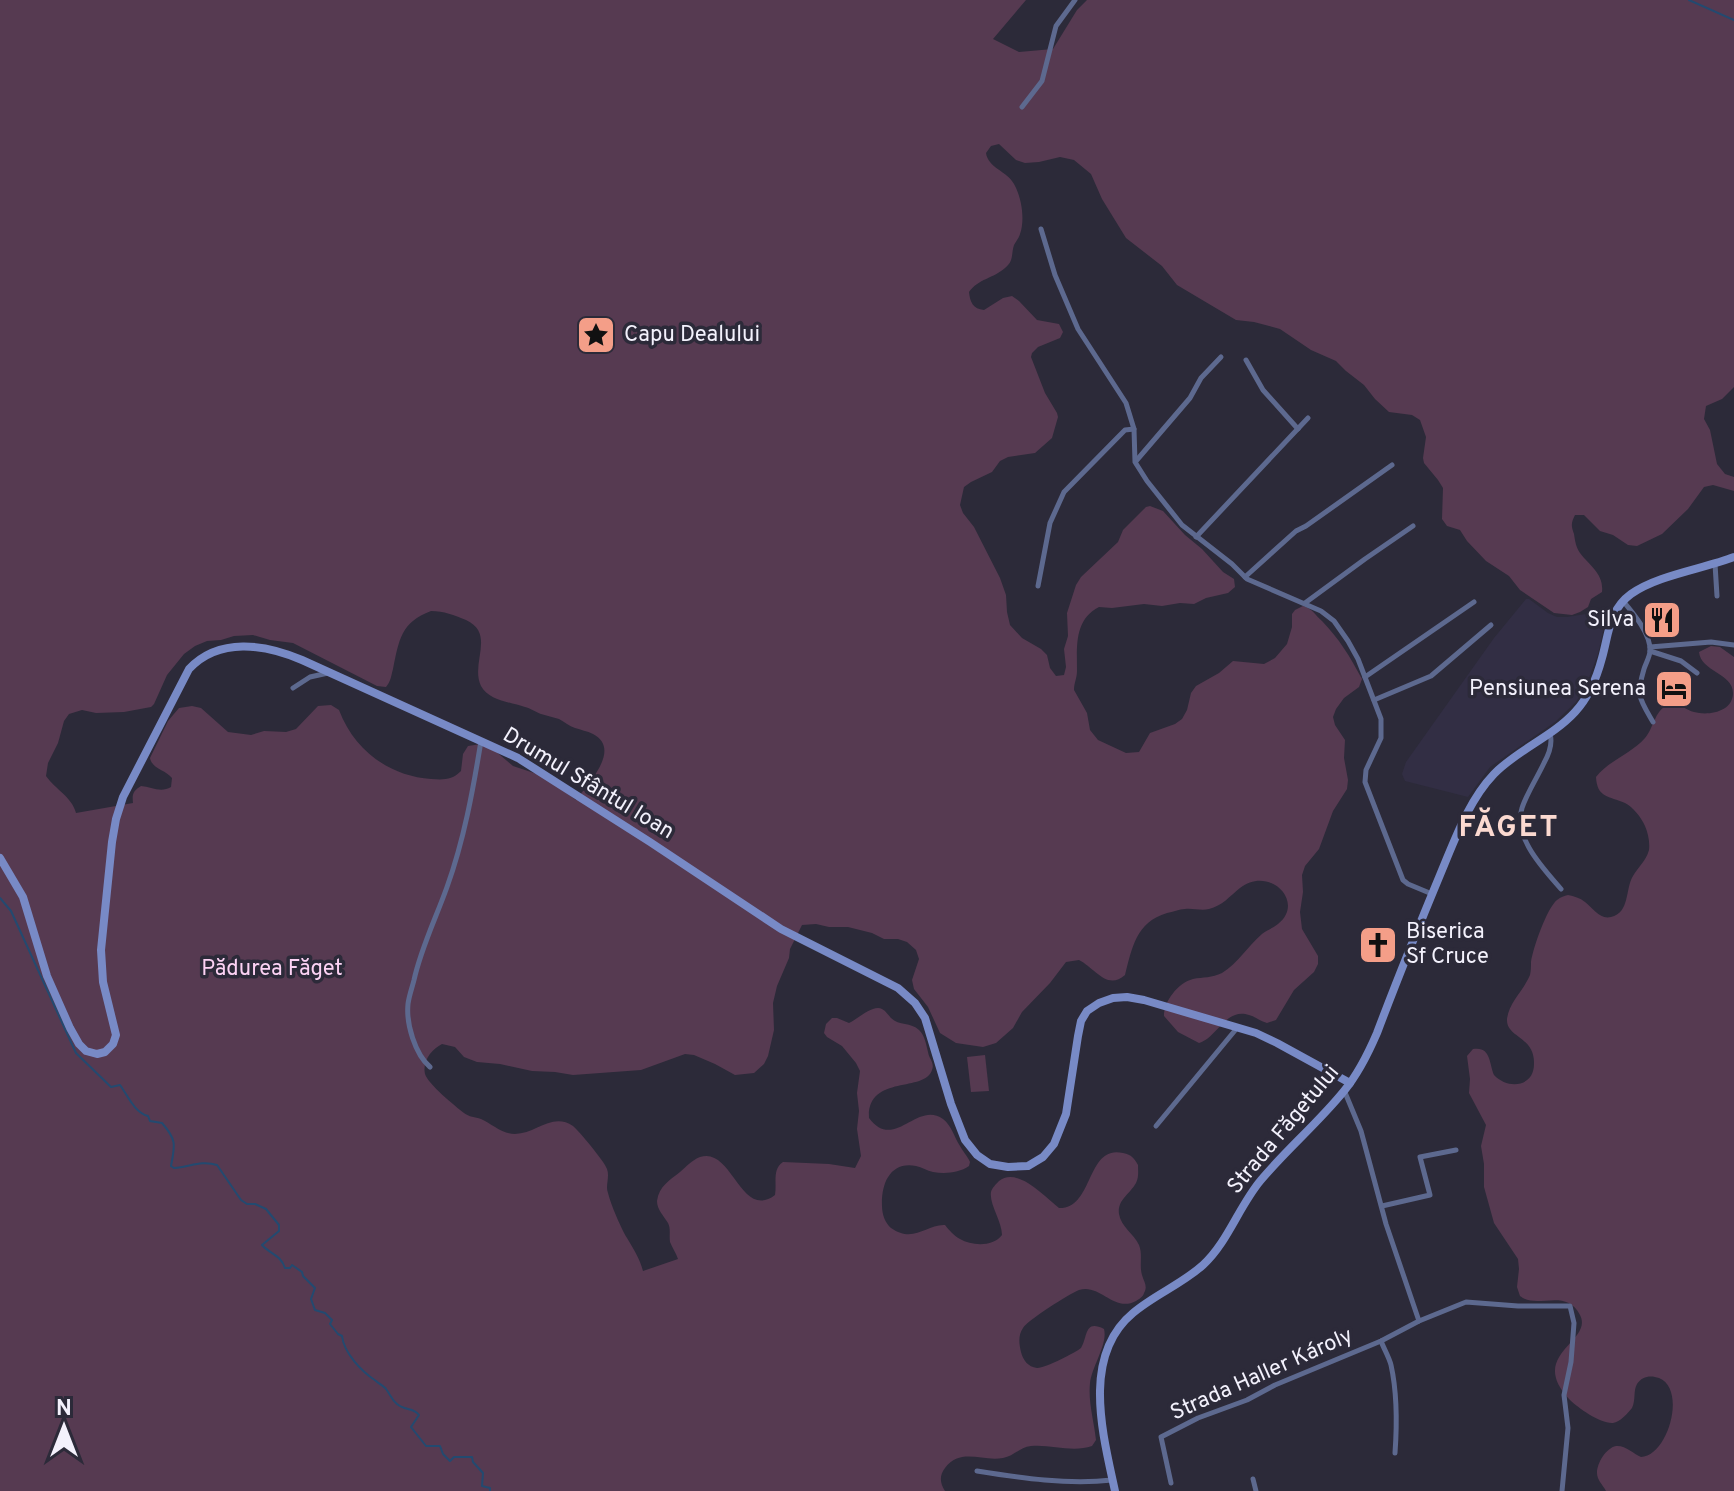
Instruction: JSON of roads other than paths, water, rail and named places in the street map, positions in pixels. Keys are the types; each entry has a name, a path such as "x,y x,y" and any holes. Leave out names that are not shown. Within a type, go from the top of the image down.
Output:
{"main road":[{"path":"1623,601 1651,584 1734,557"},
{"name":"Strada Făgetului","path":"1115,1491 1100,1412 1104,1359 1111,1341 1131,1314 1203,1265 1261,1180 1347,1087 1370,1049 1466,816 1500,768 1575,712 1590,690 1613,615 1623,601"},
{"name":"Drumul Sfântul Ioan","path":"0,858 23,897 47,976 70,1028 86,1051 97,1054 105,1052 116,1035 103,982 101,956 116,819 123,797 185,675 199,659 212,652 261,647 279,651 518,758 781,929 889,982 907,995 925,1018 962,1134 972,1151 990,1164 1028,1166 1043,1157 1054,1144 1066,1114 1081,1021 1087,1011 1113,998 1133,997 1267,1038 1347,1087"}],"street":[{"path":"1022,107 1042,81 1056,26 1075,0"},
{"path":"1041,229 1055,275 1078,329 1126,403 1134,429 1135,462 1162,500 1182,525 1245,577 1321,611 1334,621 1348,641 1381,719 1381,738 1366,770 1365,782 1403,880 1432,894"},
{"path":"1135,462 1221,357"},
{"path":"1246,360 1263,390 1298,429"},
{"path":"1196,537 1308,418"},
{"path":"1038,586 1050,523 1064,492 1125,430 1134,429"},
{"path":"1245,577 1296,531 1392,465"},
{"path":"1305,603 1413,526"},
{"path":"1715,564 1717,596"},
{"path":"1623,601 1640,621 1650,649 1638,689 1653,722"},
{"path":"1365,677 1474,602"},
{"path":"1374,700 1431,676 1491,625"},
{"path":"1650,649 1711,642 1734,645"},
{"path":"1650,649 1681,661 1697,673"},
{"path":"293,688 310,677 329,673"},
{"path":"1550,733 1549,755 1521,809 1521,818 1522,831 1536,860 1561,889"},
{"path":"430,1067 423,1061 414,1040 408,1001 418,960 448,885 481,741"},
{"path":"1156,1126 1238,1027"},
{"path":"1347,1087 1386,1224 1419,1321"},
{"path":"1382,1206 1430,1195 1420,1157 1456,1150"},
{"name":"Strada Haller Károly","path":"1171,1483 1161,1437 1466,1302 1570,1306 1574,1323 1564,1395 1568,1428 1562,1491"},
{"path":"1381,1341 1391,1364 1397,1431 1395,1453"},
{"path":"977,1471 1068,1481 1112,1480"},
{"path":"1253,1479 1256,1491"}],"waterway":[{"path":"1689,0 1734,20"},
{"path":"0,898 11,911 76,1053 111,1087 120,1085 135,1107 150,1121 162,1123 174,1143 171,1166 217,1165 241,1200 266,1209 279,1225 279,1231 262,1245 278,1257 285,1268 292,1265 302,1272 315,1288 311,1299 315,1310 325,1313 332,1320 330,1324 342,1336 354,1361 385,1388 397,1404 419,1415 411,1427 426,1446 440,1446 450,1461 454,1457 472,1457 483,1473 482,1486 490,1488 490,1491"}],"place":[{"name":"Capu Dealului","path":"596,335"},
{"name":"Silva","path":"1662,620"},
{"name":"Pensiunea Serena","path":"1674,689"},
{"name":"Biserica Sf Cruce","path":"1378,945"}],"district":[{"name":"FĂGET","path":"1509,828"}],"park label":[{"name":"Pădurea Făget","path":"272,969"}]}
